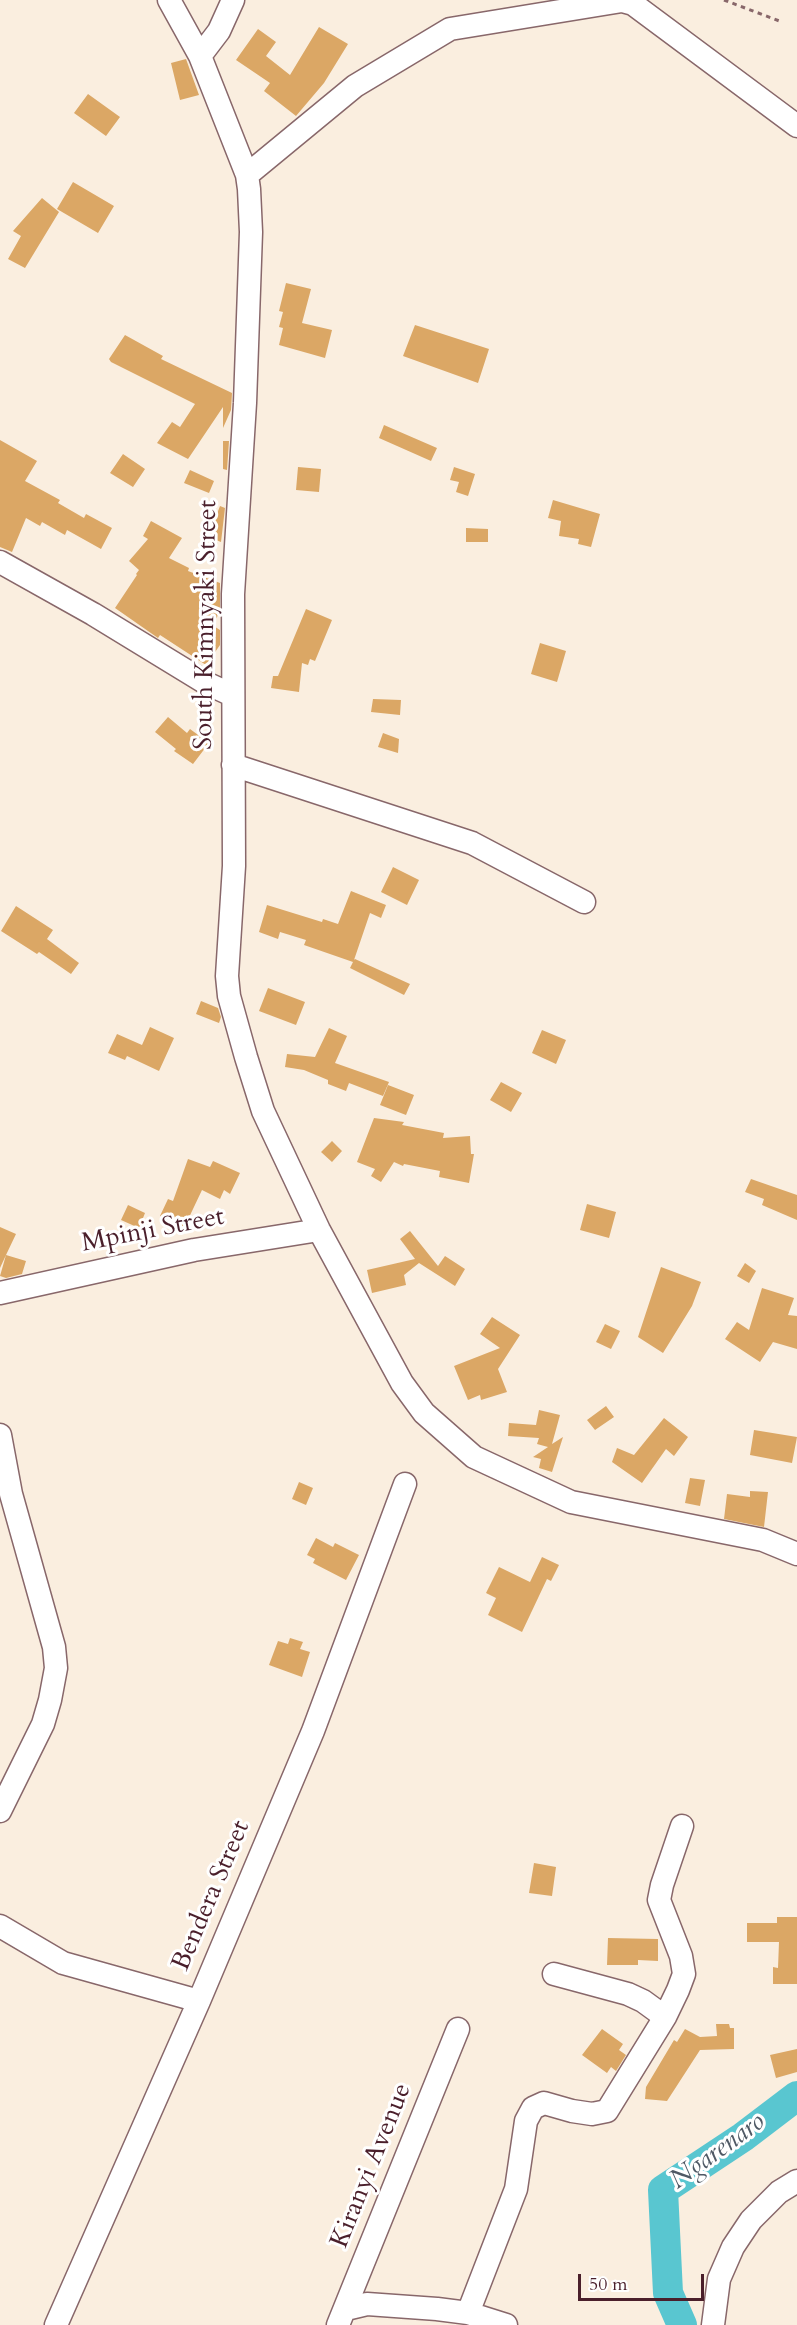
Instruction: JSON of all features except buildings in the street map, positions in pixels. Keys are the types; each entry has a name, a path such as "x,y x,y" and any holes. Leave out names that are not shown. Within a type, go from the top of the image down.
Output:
{"street":[{"name":"South Kimnyaki Street","path":"169,0 200,56 247,175 251,232 245,403 233,594 234,866 227,957 229,996 263,1111 324,1240 402,1383 424,1413 474,1457 571,1502 763,1540 797,1554"},
{"path":"200,56 219,31 233,0"},
{"path":"247,175 356,86 450,29 625,0 797,126"},
{"path":"0,562 93,614 206,683 232,695"},
{"path":"233,765 472,843 584,902"},
{"name":"Mpinji Street","path":"0,1293 194,1250 324,1240"},
{"path":"0,1435 11,1494 54,1647 56,1668 43,1724 0,1810"},
{"name":"Bendera Street","path":"57,2325 199,2001 313,1731 405,1484"},
{"path":"468,2313 516,2189 526,2121 533,2108 544,2103 592,2114 607,2111 665,2017 684,1974 681,1956 659,1900 682,1826"},
{"path":"0,1926 63,1963 199,2001"},
{"path":"554,1974 627,1994 643,2001 665,2017"},
{"name":"Kiranyi Avenue","path":"342,2317 458,2029"},
{"path":"713,2325 719,2279 733,2247 751,2220 779,2192 797,2181"},
{"path":"342,2317 367,2304 386,2304 468,2313 506,2325"}],"path":[{"path":"724,0 782,22"}],"waterway":[{"name":"Ngarenaro","path":"682,2325 668,2293 663,2190 743,2137 797,2096"}]}
